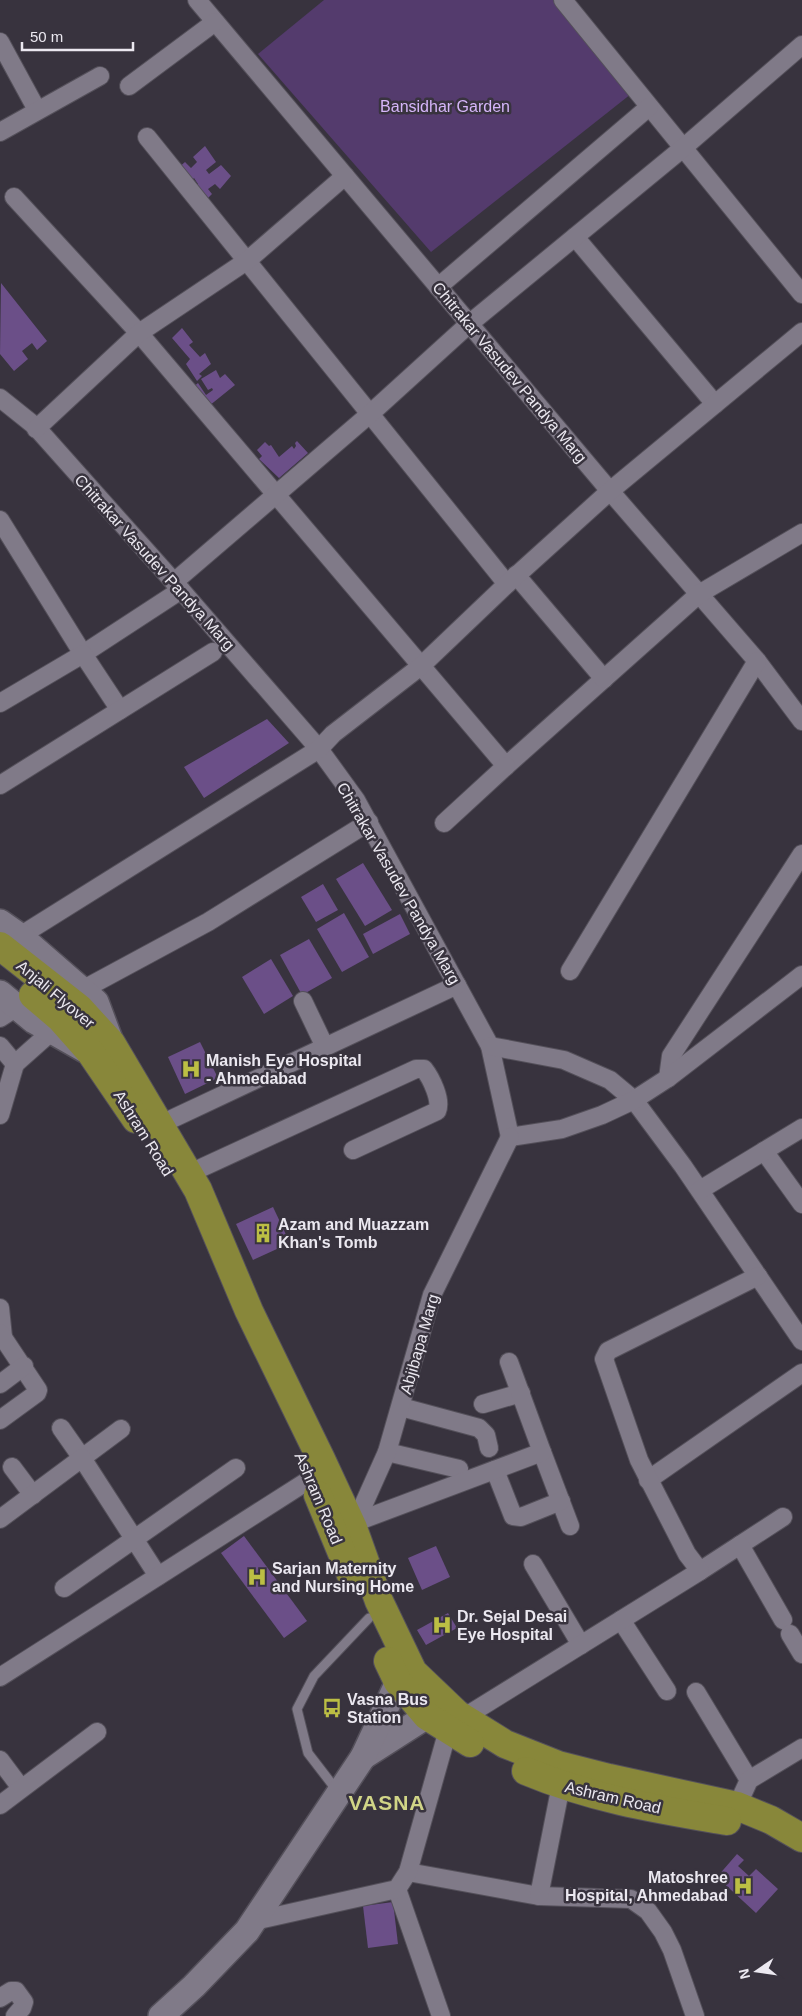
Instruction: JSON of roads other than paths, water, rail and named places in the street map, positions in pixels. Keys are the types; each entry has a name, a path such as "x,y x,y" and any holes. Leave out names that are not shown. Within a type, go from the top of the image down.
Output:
{"main road":[{"name":"Anjali Flyover","path":"7,934 68,1012 101,1048"},
{"name":"Anjali Flyover","path":"0,967 68,1012"},
{"name":"Ashram Road","path":"101,1048 159,1126 198,1190 249,1311 355,1525 406,1677"},
{"name":"Ashram Road","path":"101,1048 124,1099 183,1198 234,1318 312,1478 369,1618 406,1677 445,1716 497,1759 563,1776 601,1798 771,1820 802,1838"},
{"name":"Ashram Road","path":"733,1814 802,1858"}],"street":[{"path":"562,0 802,294"},
{"name":"Chitrakar Vasudev Pandya Marg","path":"203,2 215,22 610,491 757,661 802,721"},
{"path":"129,86 215,22"},
{"path":"0,42 37,110"},
{"path":"0,703 84,654 178,586 276,494 371,413 469,324 683,148 802,45"},
{"path":"0,132 100,76"},
{"path":"438,287 650,107"},
{"path":"147,137 371,413 512,580 604,679"},
{"path":"36,429 139,333 248,260 345,176"},
{"path":"14,197 139,333 506,766"},
{"path":"575,236 715,404"},
{"path":"7,934 319,749 333,734 421,666 610,491 802,332"},
{"name":"Chitrakar Vasudev Pandya Marg","path":"0,398 36,429 178,586 319,749 356,800 490,1046 510,1137"},
{"path":"0,520 120,710"},
{"path":"444,822 699,594 802,533"},
{"path":"0,786 213,652"},
{"path":"570,971 757,661"},
{"path":"0,1112 7,1059 68,1012 369,822"},
{"path":"668,1078 671,1056 802,854"},
{"path":"510,1137 562,1129 602,1115 634,1100 668,1078 802,975"},
{"path":"159,1126 457,984"},
{"path":"303,1001 325,1047"},
{"path":"6,1006 68,1012 96,1002 101,1048"},
{"path":"490,1046 564,1060 610,1080 634,1100 700,1190 802,1341"},
{"path":"188,1174 416,1069 424,1069 438,1098 440,1105 437,1111 353,1150"},
{"path":"700,1190 802,1128"},
{"name":"Abjibapa Marg","path":"355,1525 387,1452 432,1294 510,1137"},
{"path":"764,1151 802,1204"},
{"path":"700,1571 687,1554 639,1460 605,1364 606,1354 608,1351 758,1276"},
{"path":"0,1308 1,1336 38,1387 37,1394 0,1420"},
{"path":"510,1362 570,1526"},
{"path":"0,1384 24,1366"},
{"path":"648,1480 802,1373"},
{"path":"483,1404 521,1393"},
{"path":"401,1408 479,1428 486,1435 489,1448"},
{"path":"61,1428 158,1576"},
{"path":"0,1519 121,1429"},
{"path":"387,1452 459,1469"},
{"path":"355,1525 542,1452"},
{"path":"12,1467 33,1495"},
{"path":"64,1588 133,1538 236,1468"},
{"path":"495,1470 513,1516 520,1517 561,1501"},
{"path":"0,1677 312,1478"},
{"path":"363,1757 581,1645 783,1517"},
{"path":"740,1545 802,1654"},
{"path":"533,1564 581,1645"},
{"path":"621,1620 667,1691"},
{"path":"161,2016 194,1986 247,1931 363,1757 406,1677"},
{"path":"696,1692 749,1780"},
{"path":"254,1921 397,1889 408,1872 445,1716"},
{"path":"0,1805 98,1732"},
{"path":"733,1814 749,1780 802,1748"},
{"path":"0,1760 21,1788"},
{"path":"538,1896 563,1776"},
{"path":"408,1872 538,1896 631,1899 648,1911 663,1932 672,1950 695,2016"},
{"path":"397,1889 442,2016"},
{"path":"0,1998 11,1991 16,1992 24,2002 22,2008 15,2016"}],"lane":[{"path":"338,1792 308,1753 297,1709 314,1676 369,1618"}],"place":[{"name":"Manish Eye Hospital - Ahmedabad","path":"191,1069"},
{"name":"Azam and Muazzam Khan's Tomb","path":"263,1233"},
{"name":"Sarjan Maternity and Nursing Home","path":"257,1577"},
{"name":"Dr. Sejal Desai Eye Hospital","path":"442,1625"},
{"name":"Vasna Bus Station","path":"332,1708"},
{"name":"Matoshree Hospital, Ahmedabad","path":"743,1886"}],"district":[{"name":"VASNA","path":"387,1803"}],"park label":[{"name":"Bansidhar Garden","path":"445,106"}]}
